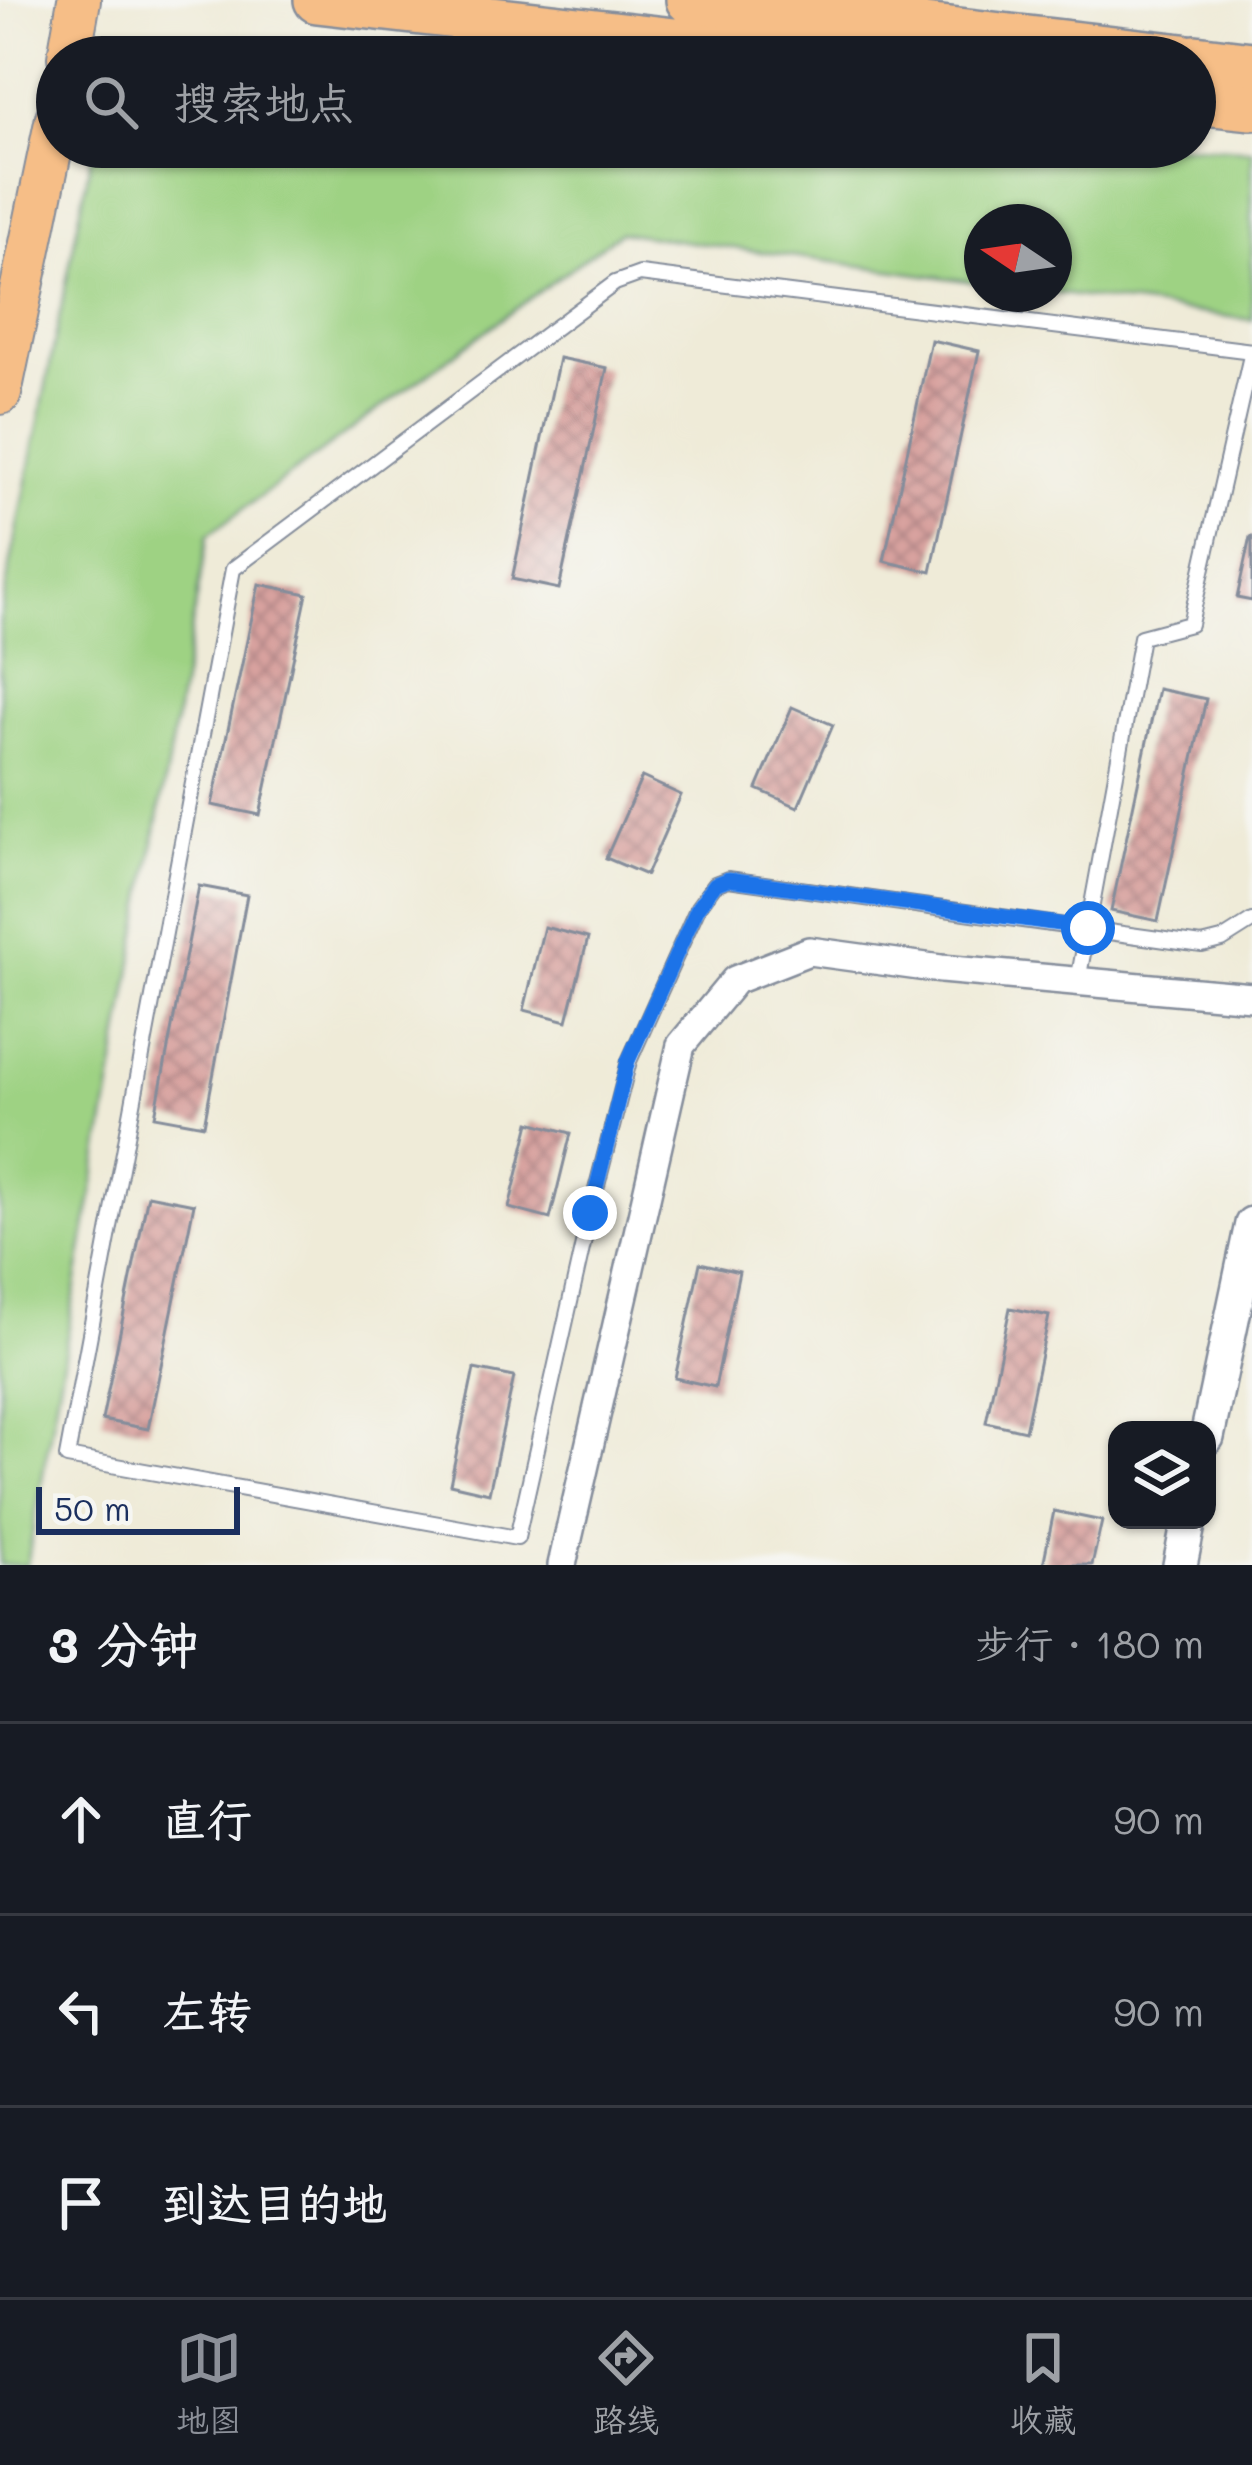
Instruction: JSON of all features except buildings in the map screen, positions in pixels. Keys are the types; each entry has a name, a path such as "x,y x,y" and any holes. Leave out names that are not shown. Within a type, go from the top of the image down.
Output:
{"highway":[{"path":"317,0 631,36"},
{"path":"689,0 1001,36"},
{"path":"1216,61 1252,65"},
{"path":"1216,103 1252,107"}],"main road":[{"path":"73,36 79,0"},
{"path":"0,393 47,168"}],"street":[{"path":"562,1565 681,1045 735,980 809,951 941,969 1252,997"},
{"path":"1210,1421 1252,1224"},
{"path":"1180,1565 1188,1529"}],"lane":[{"path":"1078,981 1088,928 1141,637 1190,624 1252,351 640,274 615,284 233,568 67,1457 517,1538 628,1061 698,907 715,884 728,879 1088,928 1202,945 1222,940 1252,921"}],"green space":[{"path":"1216,147 1252,150 1252,320 1072,295 1072,204 964,204 964,280 620,232 208,535 27,1565 0,1565 0,618 89,168 1216,168"}],"route":[{"path":"590,1213 628,1061 698,907 715,884 728,879 1088,928"}]}
